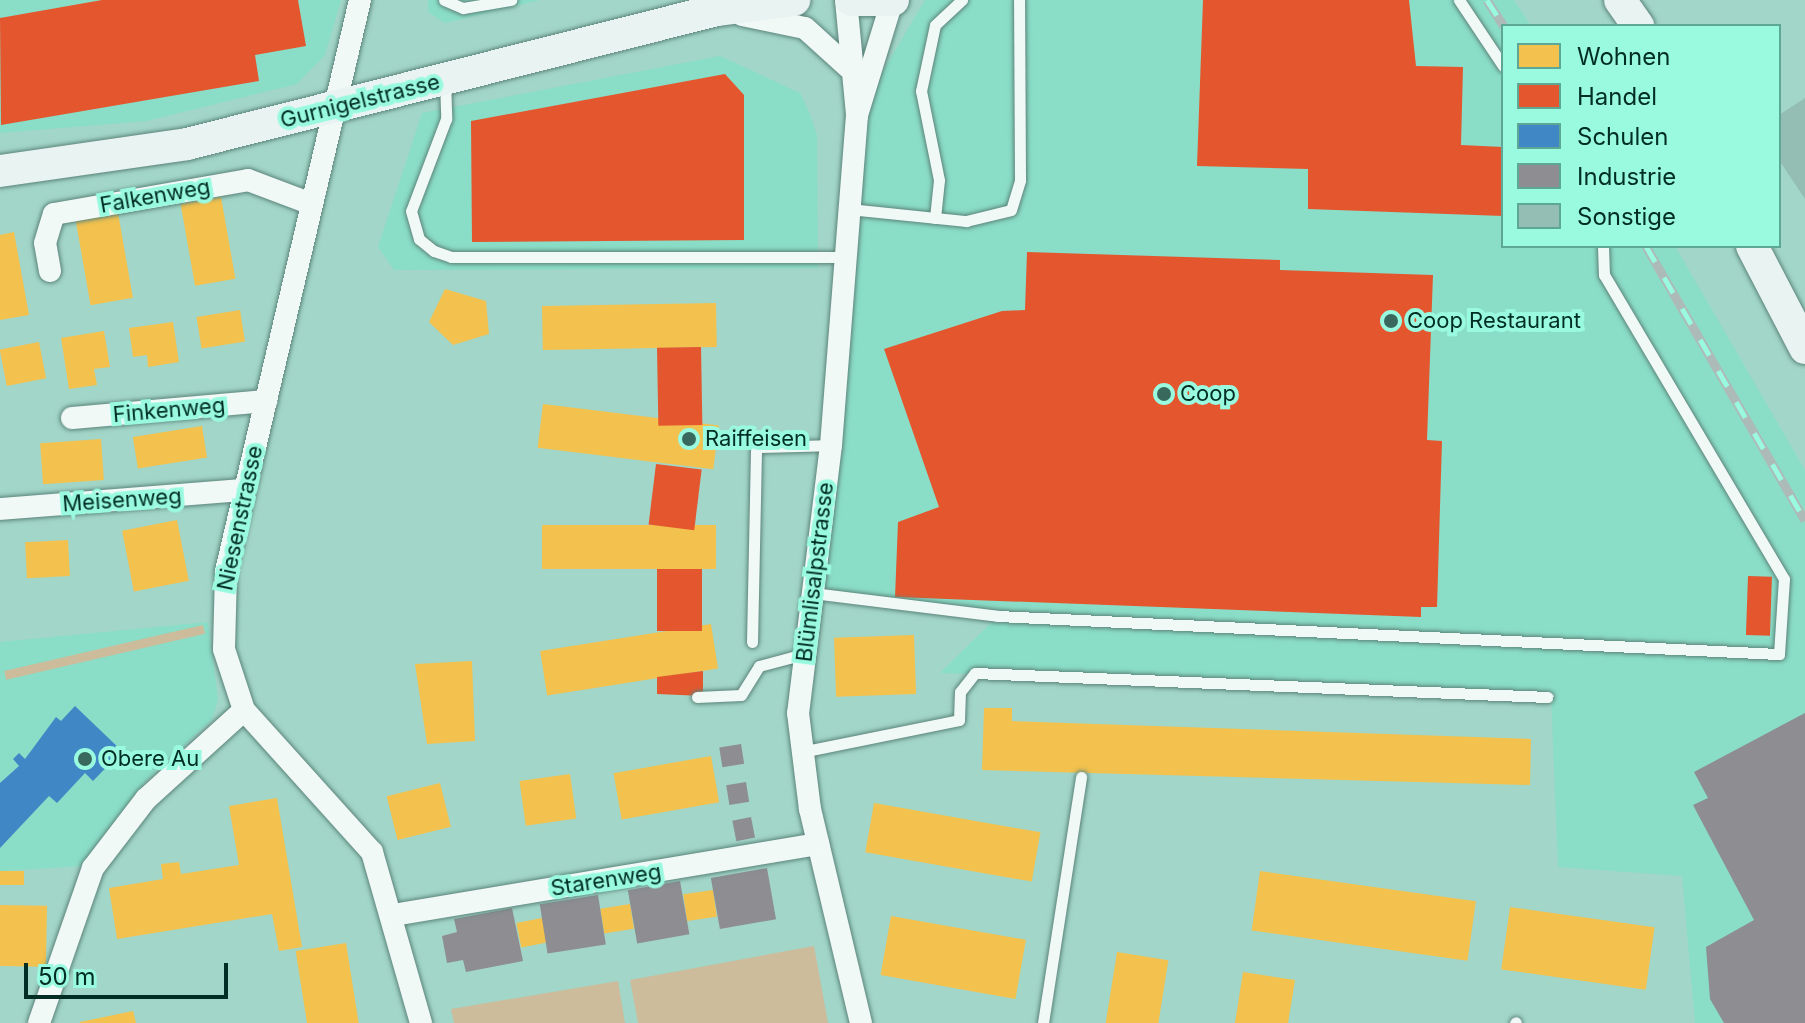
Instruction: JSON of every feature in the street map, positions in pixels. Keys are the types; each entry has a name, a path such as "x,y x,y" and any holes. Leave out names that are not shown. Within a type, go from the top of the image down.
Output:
{"main road":[{"name":"Gurnigelstrasse","path":"0,171 187,144 727,5 794,0"},
{"path":"849,0 893,0"},
{"path":"1620,0 1637,24"},
{"path":"1753,248 1805,348"}],"street":[{"name":"Niesenstrasse","path":"244,710 231,680 222,620 244,490 360,0"},
{"name":"Blümlisalpstrasse","path":"849,0 849,68 857,115"},
{"name":"Blümlisalpstrasse","path":"861,1023 818,844 800,753 804,654 831,445 857,115 893,0"},
{"path":"727,5 805,28 849,68"},
{"name":"Falkenweg","path":"50,271 45,243 54,214 248,180 312,204"},
{"name":"Finkenweg","path":"72,418 266,401"},
{"name":"Meisenweg","path":"0,509 244,490"},
{"path":"39,1023 93,868 146,799 244,710 352,822 372,852 393,915 421,1023"},
{"name":"Starenweg","path":"393,915 818,844"}],"lane":[{"path":"444,0 463,8 511,0"},
{"path":"935,218 939,180 921,91 935,25 962,0"},
{"path":"849,209 935,218 997,218 1018,198 1019,0"},
{"path":"1459,0 1501,63"},
{"path":"445,80 446,119 411,211 419,239 434,251 451,257 847,257"},
{"path":"811,593 1013,617 1779,654 1784,579 1604,275 1603,248"},
{"path":"752,642 756,447 831,445"},
{"path":"697,697 741,695 759,666 804,654"},
{"path":"800,753 959,720 960,692 975,673 1547,697"},
{"path":"1043,1023 1081,777"}],"shaded area":[{"path":"0,0 341,0 325,55 297,84 147,121 0,133"},
{"path":"428,0 540,0 445,23 428,12"},
{"path":"925,0 1514,0 1530,24 1501,24 1501,248 1676,248 1805,470 1805,1023 1695,1023 1682,876 1558,867 1551,695 940,673 997,617 812,593 857,115"},
{"path":"720,56 800,93 810,114 817,136 818,268 394,270 378,247 422,113"},
{"name":"Obere Au","path":"208,622 218,700 212,719 145,782 83,866 0,871 0,642"},
{"path":"203,625 205,634 6,680 4,671"},
{"path":"814,946 828,1023 638,1023 630,980"},
{"path":"618,981 625,1023 454,1023 451,1009"}],"building: Wohnen":[{"path":"221,197 235,279 195,286 181,204"},
{"path":"118,213 133,298 91,305 76,220"},
{"path":"14,232 29,315 0,320 0,235"},
{"path":"445,289 486,301 489,334 453,345 429,322"},
{"path":"716,303 717,347 543,350 542,306"},
{"path":"240,310 245,342 202,348 197,317"},
{"path":"173,322 179,362 148,367 147,355 133,357 129,328"},
{"path":"104,331 110,367 94,369 97,385 69,389 61,338"},
{"path":"39,342 46,378 7,386 0,350"},
{"path":"543,404 719,426 713,469 538,448"},
{"path":"202,426 207,458 138,469 133,437"},
{"path":"101,439 104,480 43,484 40,443"},
{"path":"177,520 189,581 134,592 122,531"},
{"path":"542,525 716,525 716,569 542,569"},
{"path":"68,540 70,576 27,578 25,542"},
{"path":"711,624 718,668 547,696 540,651"},
{"path":"914,635 916,694 836,697 834,638"},
{"path":"472,661 475,741 427,744 415,664"},
{"path":"984,708 1012,708 1012,721 1531,739 1530,785 982,770"},
{"path":"711,756 719,802 622,819 614,773"},
{"path":"570,774 576,819 526,826 519,781"},
{"path":"440,783 451,827 398,840 387,796"},
{"path":"277,798 302,947 279,951 272,914 117,939 109,888 163,879 161,864 179,862 181,874 239,865 229,806"},
{"path":"874,803 1040,832 1032,882 865,852"},
{"path":"0,871 24,871 24,885 0,885"},
{"path":"1260,871 1476,901 1468,961 1252,930"},
{"path":"713,890 717,917 687,921 683,894"},
{"path":"630,904 634,929 604,933 600,909"},
{"path":"0,905 47,906 46,967 0,966"},
{"path":"1510,907 1655,927 1646,990 1501,969"},
{"path":"891,916 1026,940 1015,999 881,975"},
{"path":"542,918 547,943 521,948 516,923"},
{"path":"346,943 359,1023 307,1023 296,951"},
{"path":"1117,952 1168,960 1158,1023 1106,1023"},
{"path":"1243,972 1295,980 1288,1023 1235,1023"},
{"path":"133,1011 136,1023 80,1023 80,1022"}],"building: Handel":[{"path":"102,0 298,0 306,46 255,55 259,81 1,125 0,18"},
{"path":"1203,0 1409,0 1416,66 1463,67 1461,145 1501,147 1501,216 1308,209 1308,169 1197,166"},
{"path":"725,74 744,95 744,240 472,242 471,121"},
{"name":"Coop","path":"1027,252 1280,260 1280,270 1433,275 1427,440 1442,441 1437,607 1421,607 1421,617 895,597 898,522 939,507 884,349 1002,311 1025,310"},
{"path":"701,347 702,425 658,426 657,348"},
{"path":"656,464 702,470 694,530 649,525"},
{"path":"657,569 702,569 702,631 657,631"},
{"path":"1748,576 1772,577 1770,636 1746,635"},
{"path":"703,671 703,696 657,694 657,677"}],"building: Schulen":[{"name":"Obere Au","path":"75,706 122,751 93,781 85,773 57,803 49,796 0,848 0,783 19,766 13,759 19,753 25,759 56,717 61,721"}],"building: Industrie":[{"path":"1805,713 1805,1023 1724,1023 1710,999 1706,947 1754,920 1693,805 1708,798 1694,772"},
{"path":"741,744 744,764 722,767 719,747"},
{"path":"746,782 749,802 729,805 726,785"},
{"path":"751,817 755,838 736,841 732,821"},
{"path":"767,868 776,919 720,929 711,878"},
{"path":"680,881 689,934 637,943 628,890"},
{"path":"598,895 606,944 548,954 540,904"},
{"path":"512,908 523,961 466,972 463,960 447,963 442,936 457,932 454,919"}],"building: Sonstige":[{"path":"1805,98 1805,199 1781,163 1781,114"}],"railway":[{"path":"1487,0 1503,24"},
{"path":"1647,248 1805,520"}],"place":[{"name":"Coop Restaurant","path":"1391,321"},
{"name":"Coop","path":"1164,394"},
{"name":"Raiffeisen","path":"689,439"},
{"name":"Obere Au","path":"85,759"}]}
